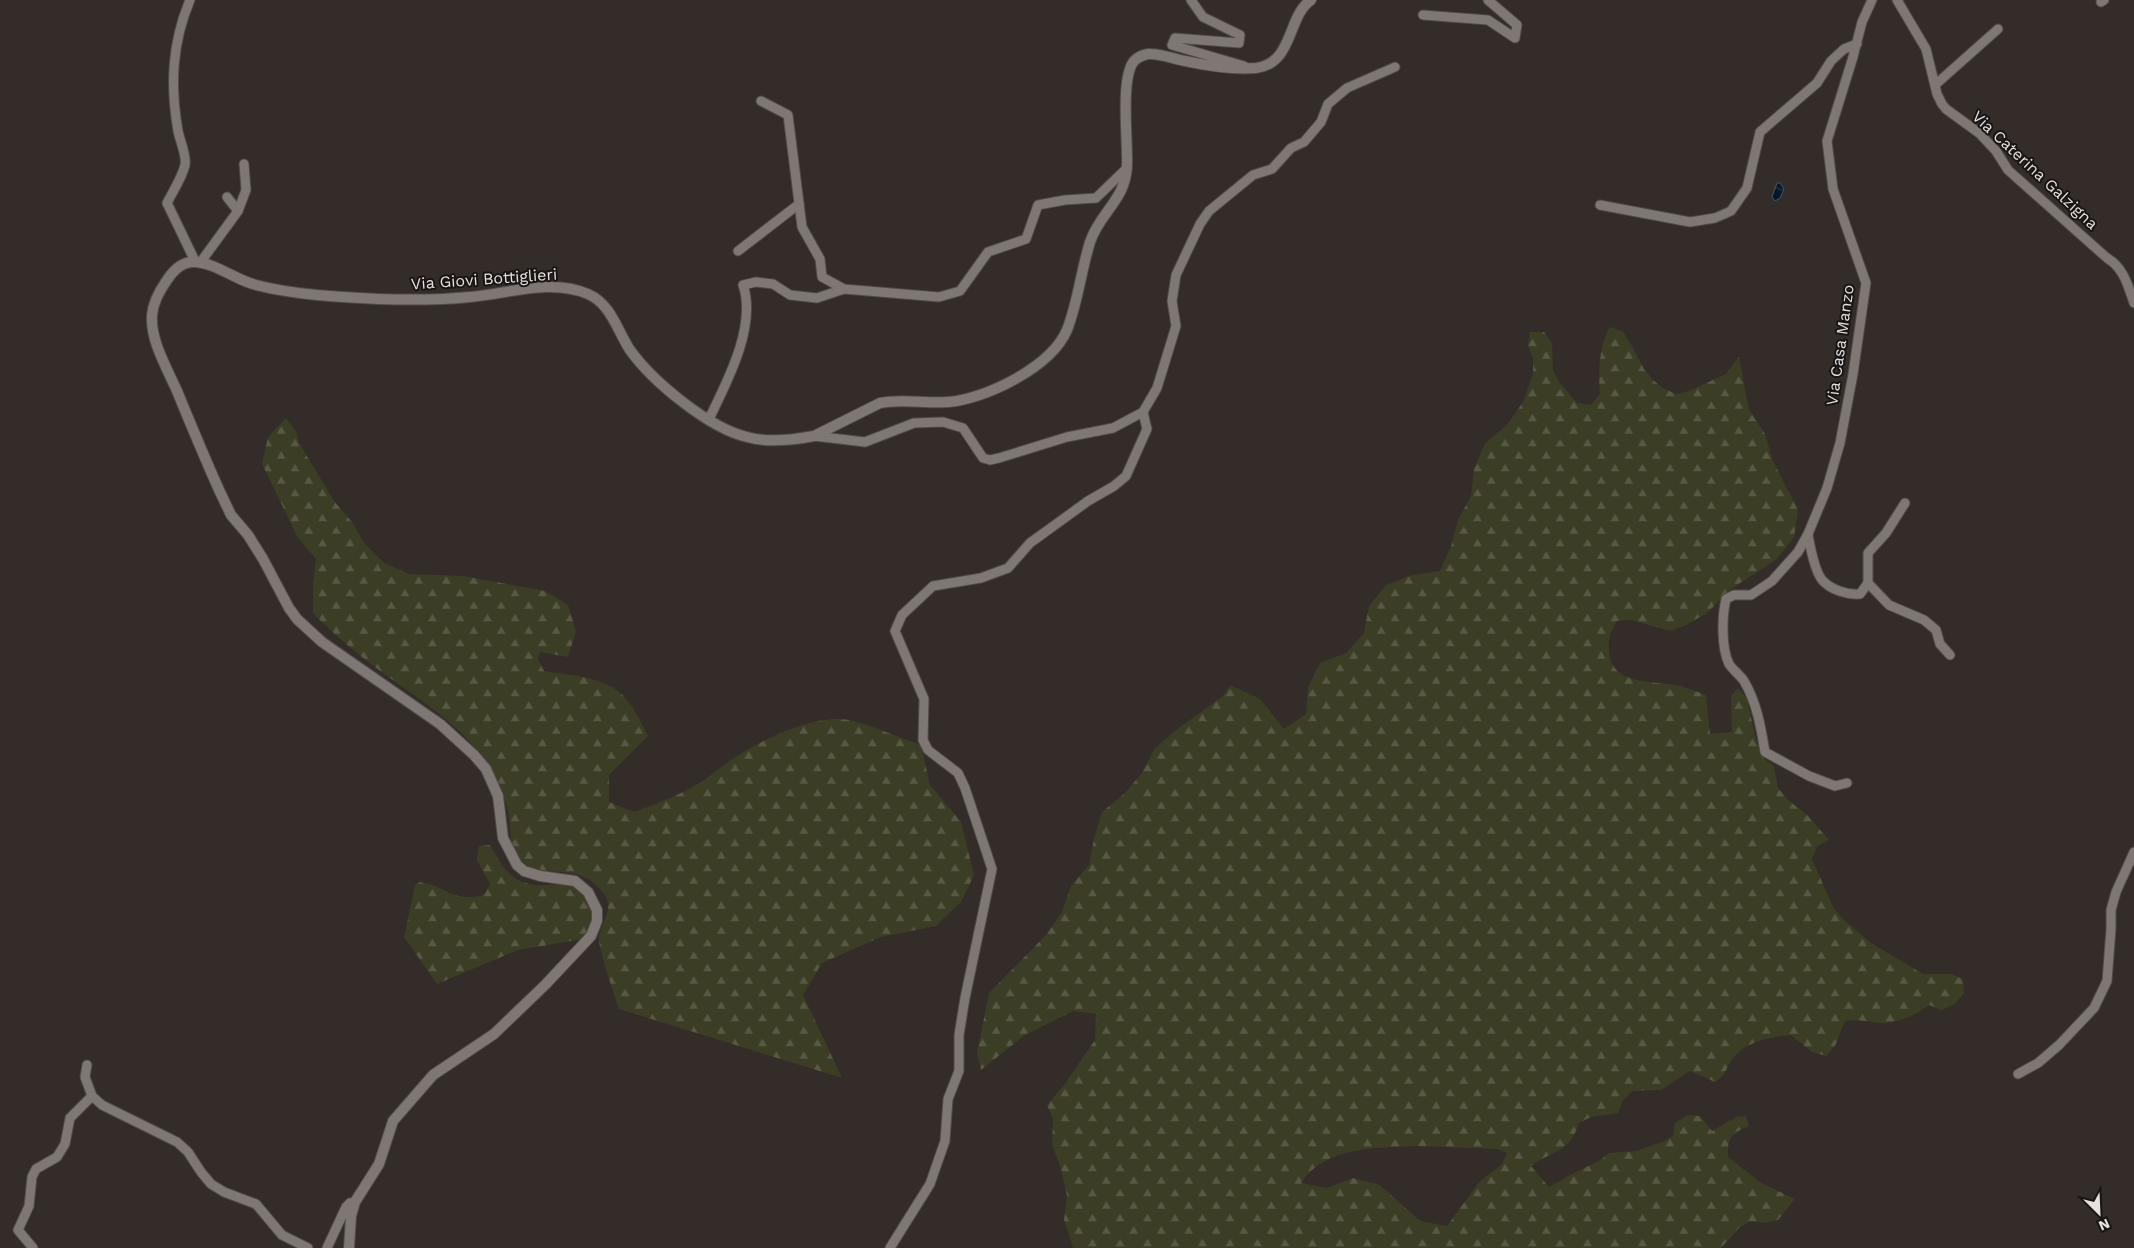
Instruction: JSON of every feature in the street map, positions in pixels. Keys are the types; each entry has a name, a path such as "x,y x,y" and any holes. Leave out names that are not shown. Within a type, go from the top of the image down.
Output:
{"street":[{"path":"190,0 175,43 174,60 174,96 178,132 185,164 167,203 197,262"},
{"path":"1191,0 1203,17 1240,35 1239,43 1175,38 1172,45 1250,68"},
{"name":"Via Giovi Bottiglieri","path":"197,262 260,286 361,298 462,298 554,287 580,291 594,297 604,305 624,340 647,371 678,398 709,419 724,428 748,438 784,440 814,436 880,403 891,400 948,402 980,395 1018,378 1041,361 1054,349 1067,329 1092,236 1124,189 1127,168 1127,79 1131,66 1138,58 1154,54 1214,67 1250,68 1266,65 1282,52 1302,8 1311,0"},
{"path":"1423,14 1488,20 1515,38 1517,25 1488,0"},
{"name":"Via Casa Manzo","path":"1847,783 1835,786 1809,776 1765,752 1758,715 1744,681 1729,664 1724,638 1724,609 1726,599 1734,595 1751,595 1772,581 1798,552 1808,534 1827,488 1840,443 1853,374 1866,283 1833,189 1828,140 1862,22 1872,0"},
{"name":"Via Caterina Galzigna","path":"1897,0 1926,49 1939,99 1946,109 1979,133 1996,152 2008,170 2107,258 2116,263 2122,272 2134,303"},
{"path":"1935,85 1998,29"},
{"path":"1600,205 1690,222 1715,218 1731,211 1748,188 1760,132 1817,83 1831,61 1844,49 1857,44"},
{"path":"814,436 865,442 875,440 914,423 943,422 962,428 983,458 990,460 1067,436 1113,428 1143,412 1157,388 1176,326 1172,301 1176,275 1200,224 1209,211 1253,175 1272,168 1291,148 1304,142 1321,122 1328,104 1347,88 1395,67"},
{"path":"760,101 788,116 802,227 820,259 822,277 844,289"},
{"path":"244,164 246,190 238,211 197,262 179,266 172,273 162,288 152,313 156,342 220,492 231,514 248,535 263,559 293,613 322,642 422,710 468,749 486,769 492,781 501,810 503,838 517,865 524,871 540,876 569,878 575,881 588,892 597,910 591,936 545,985 494,1034 433,1075 402,1108 393,1121 379,1164 355,1202 351,1216 349,1248"},
{"path":"709,419 731,372 746,322 746,296 742,285 756,282 773,284 790,295 817,298 844,289 939,297 960,291 988,252 1026,239 1038,205 1065,200 1096,198 1127,168"},
{"path":"227,197 238,211"},
{"path":"738,251 799,204"},
{"path":"890,1248 930,1184 945,1141 948,1099 959,1071 959,1034 965,998 992,869 965,788 958,773 928,750 923,740 924,699 895,631 902,616 933,586 981,578 1008,568 1030,543 1126,476 1147,429 1143,412"},
{"path":"1808,534 1810,546 1822,580 1848,595 1860,594 1868,583 1868,553 1886,533 1905,504"},
{"path":"1868,583 1889,605 1924,620 1936,630 1940,644 1950,655"},
{"path":"2018,1074 2038,1064 2094,1008 2107,981 2111,910 2116,892 2134,852"},
{"path":"87,1065 85,1077 92,1096 102,1105 177,1142 188,1152 211,1184 224,1192 256,1204 282,1235 308,1248"},
{"path":"33,1248 18,1230 29,1206 32,1177 36,1170 57,1157 65,1144 70,1118 92,1096"},
{"path":"327,1248 346,1206 350,1202 355,1202"}],"green space":[{"path":"1610,327 1623,332 1644,369 1653,380 1663,388 1676,394 1689,391 1726,374 1739,357 1749,410 1765,434 1773,461 1798,510 1794,537 1777,559 1731,589 1707,613 1684,626 1670,631 1631,620 1617,621 1609,642 1611,662 1625,676 1636,680 1681,686 1706,695 1710,734 1732,732 1731,696 1738,688 1747,699 1755,736 1763,758 1774,766 1778,788 1787,799 1808,816 1829,840 1817,846 1812,859 1834,909 1871,943 1923,974 1951,974 1963,979 1964,993 1955,1004 1942,1010 1929,1005 1913,1015 1893,1022 1845,1021 1835,1046 1826,1056 1812,1052 1791,1035 1774,1037 1742,1049 1731,1061 1723,1075 1715,1082 1690,1071 1661,1090 1633,1091 1623,1100 1618,1113 1591,1117 1579,1123 1571,1140 1565,1146 1531,1166 1549,1187 1599,1161 1609,1153 1636,1151 1662,1142 1673,1136 1675,1123 1687,1115 1700,1116 1712,1131 1736,1117 1746,1116 1749,1126 1738,1131 1732,1137 1728,1145 1728,1157 1761,1183 1795,1199 1778,1220 1764,1223 1750,1221 1739,1228 1721,1248 1073,1248 1064,1220 1067,1196 1061,1169 1052,1144 1053,1119 1047,1105 1064,1085 1095,1040 1096,1014 1073,1011 1025,1035 981,1070 977,1053 989,993 1047,934 1062,912 1071,886 1089,865 1102,812 1124,794 1142,773 1155,748 1176,730 1222,697 1230,685 1260,699 1284,729 1306,714 1308,687 1320,663 1346,653 1364,633 1369,606 1386,585 1412,575 1440,571 1451,546 1458,520 1471,496 1474,469 1485,443 1507,425 1523,402 1533,374 1533,358 1528,346 1530,332 1544,332 1552,343 1553,370 1559,382 1577,403 1591,405 1600,394 1600,359 1606,334","holes":["1417,1146 1498,1149 1507,1153 1502,1164 1480,1181 1447,1226 1420,1221 1380,1185 1353,1178 1327,1188 1301,1183 1311,1171 1323,1162 1353,1151"]},
{"path":"286,418 296,431 299,443 334,501 352,522 365,544 384,563 409,574 463,576 545,591 568,605 576,631 568,657 540,652 538,659 544,671 592,679 618,691 635,712 648,736 609,775 609,802 634,812 653,805 699,783 740,754 769,738 819,721 849,720 921,745 930,785 961,822 974,875 961,902 936,926 881,937 822,963 803,995 842,1078 619,1009 599,942 600,932 608,907 605,895 590,880 580,875 538,869 529,866 521,860 512,844 506,802 490,767 477,749 441,715 358,654 313,613 313,585 316,559 298,538 262,464 268,437"},
{"path":"490,845 503,866 517,879 533,885 561,884 577,889 584,895 590,907 592,920 590,927 583,939 518,950 437,984 404,937 415,885 420,882 429,884 464,897 484,895 490,884 477,860 479,846"}],"water":[{"path":"1777,183 1780,183 1784,189 1780,198 1775,201 1772,197"}]}
